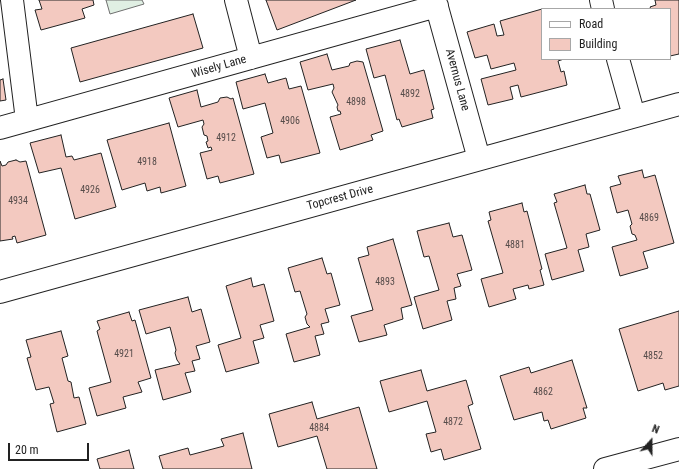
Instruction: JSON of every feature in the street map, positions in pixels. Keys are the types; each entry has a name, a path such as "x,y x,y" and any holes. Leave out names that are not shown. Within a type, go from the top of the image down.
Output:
{"street":[{"path":"12,0 27,120"},
{"path":"236,0 251,58"},
{"name":"Wisely Lane","path":"0,128 251,58 436,3"},
{"name":"Avernus Lane","path":"436,3 479,159"},
{"path":"618,60 634,116"},
{"name":"Topcrest Drive","path":"0,292 679,104"},
{"path":"605,469 679,449"}],"green space":[{"path":"106,0 142,0 144,4 110,14"}],"building":[{"path":"39,0 93,0 94,5 82,9 85,18 41,30 35,10 42,9"},
{"path":"266,0 356,0 277,30"},
{"path":"655,0 679,0 679,54 671,56 671,8 650,7 656,5"},
{"path":"541,9 541,60 561,60 558,61 561,72 564,71 567,85 521,97 518,85 510,87 513,99 488,105 481,79 516,70 514,63 491,69 487,55 475,58 467,32 494,24 497,36 504,35 500,21"},
{"path":"193,14 203,48 80,82 71,48"},
{"path":"400,40 410,74 424,70 434,109 431,110 433,118 402,127 399,119 397,120 385,75 374,78 366,49"},
{"path":"327,54 332,70 349,66 350,63 357,61 363,62 383,131 371,135 373,140 340,150 330,117 341,114 340,111 338,111 338,105 332,92 334,88 333,84 308,90 300,62"},
{"path":"265,74 268,83 286,78 289,89 301,86 320,153 281,163 279,155 267,158 261,137 273,133 265,103 243,109 236,82"},
{"path":"3,79 6,100 0,101 0,80"},
{"path":"197,90 201,107 218,102 220,98 233,98 254,174 220,183 218,176 207,179 200,153 212,150 211,147 208,148 206,142 208,141 207,136 204,135 202,127 204,124 203,120 178,127 169,98"},
{"path":"169,123 186,186 161,193 160,187 147,191 145,183 122,190 107,140"},
{"path":"61,135 66,157 72,156 74,160 101,153 116,207 75,219 61,168 39,173 30,143"},
{"path":"16,160 20,162 26,161 46,235 17,243 15,236 12,237 13,239 0,241 0,161 2,166 6,165 8,162"},
{"path":"642,170 644,178 655,175 674,243 643,252 648,268 620,276 612,247 637,240 635,235 632,234 630,226 632,224 628,210 617,213 610,187 621,184 618,176"},
{"path":"585,185 587,194 590,194 600,230 586,234 589,247 578,250 584,271 552,280 545,254 567,248 554,203 557,202 554,194"},
{"path":"522,203 524,212 527,211 542,269 540,270 544,285 529,289 528,285 513,289 516,299 489,307 481,279 503,273 488,221 491,220 489,212"},
{"path":"449,223 453,237 462,235 472,270 457,274 461,286 454,288 456,299 447,301 452,320 423,329 414,297 439,290 429,256 424,257 417,231"},
{"path":"393,239 412,305 401,308 403,319 384,325 387,335 359,342 351,316 373,310 358,258 369,255 367,247"},
{"path":"322,258 327,274 331,273 340,305 325,309 329,322 321,324 324,334 315,336 320,355 294,362 286,334 310,327 307,324 305,317 307,314 300,291 295,292 288,268"},
{"path":"251,278 253,287 264,284 274,321 260,325 264,338 253,341 259,363 226,372 218,345 241,338 226,286"},
{"path":"188,297 192,312 201,309 210,342 196,346 200,359 192,361 195,371 185,373 191,392 163,400 155,370 180,364 175,353 176,350 170,327 146,334 139,310"},
{"path":"679,311 679,386 665,390 663,383 638,391 619,329"},
{"path":"129,312 132,321 135,320 151,378 138,382 142,392 123,397 126,408 97,416 89,388 111,382 97,331 100,329 97,321"},
{"path":"61,331 68,356 62,358 68,381 71,382 74,398 79,397 86,424 57,432 50,404 54,403 49,387 36,390 27,358 31,357 26,340"},
{"path":"572,360 587,408 583,408 586,418 551,429 548,420 544,421 542,412 514,420 500,376 529,367 531,373"},
{"path":"421,370 427,391 466,380 473,404 468,406 481,449 444,460 441,449 431,452 426,434 436,432 427,401 389,412 380,381"},
{"path":"312,402 317,419 359,407 377,469 327,469 317,436 278,447 269,414"},
{"path":"243,433 252,469 163,469 159,456 188,448 190,455 224,446 221,439"},
{"path":"129,450 134,469 100,469 97,459"}]}
